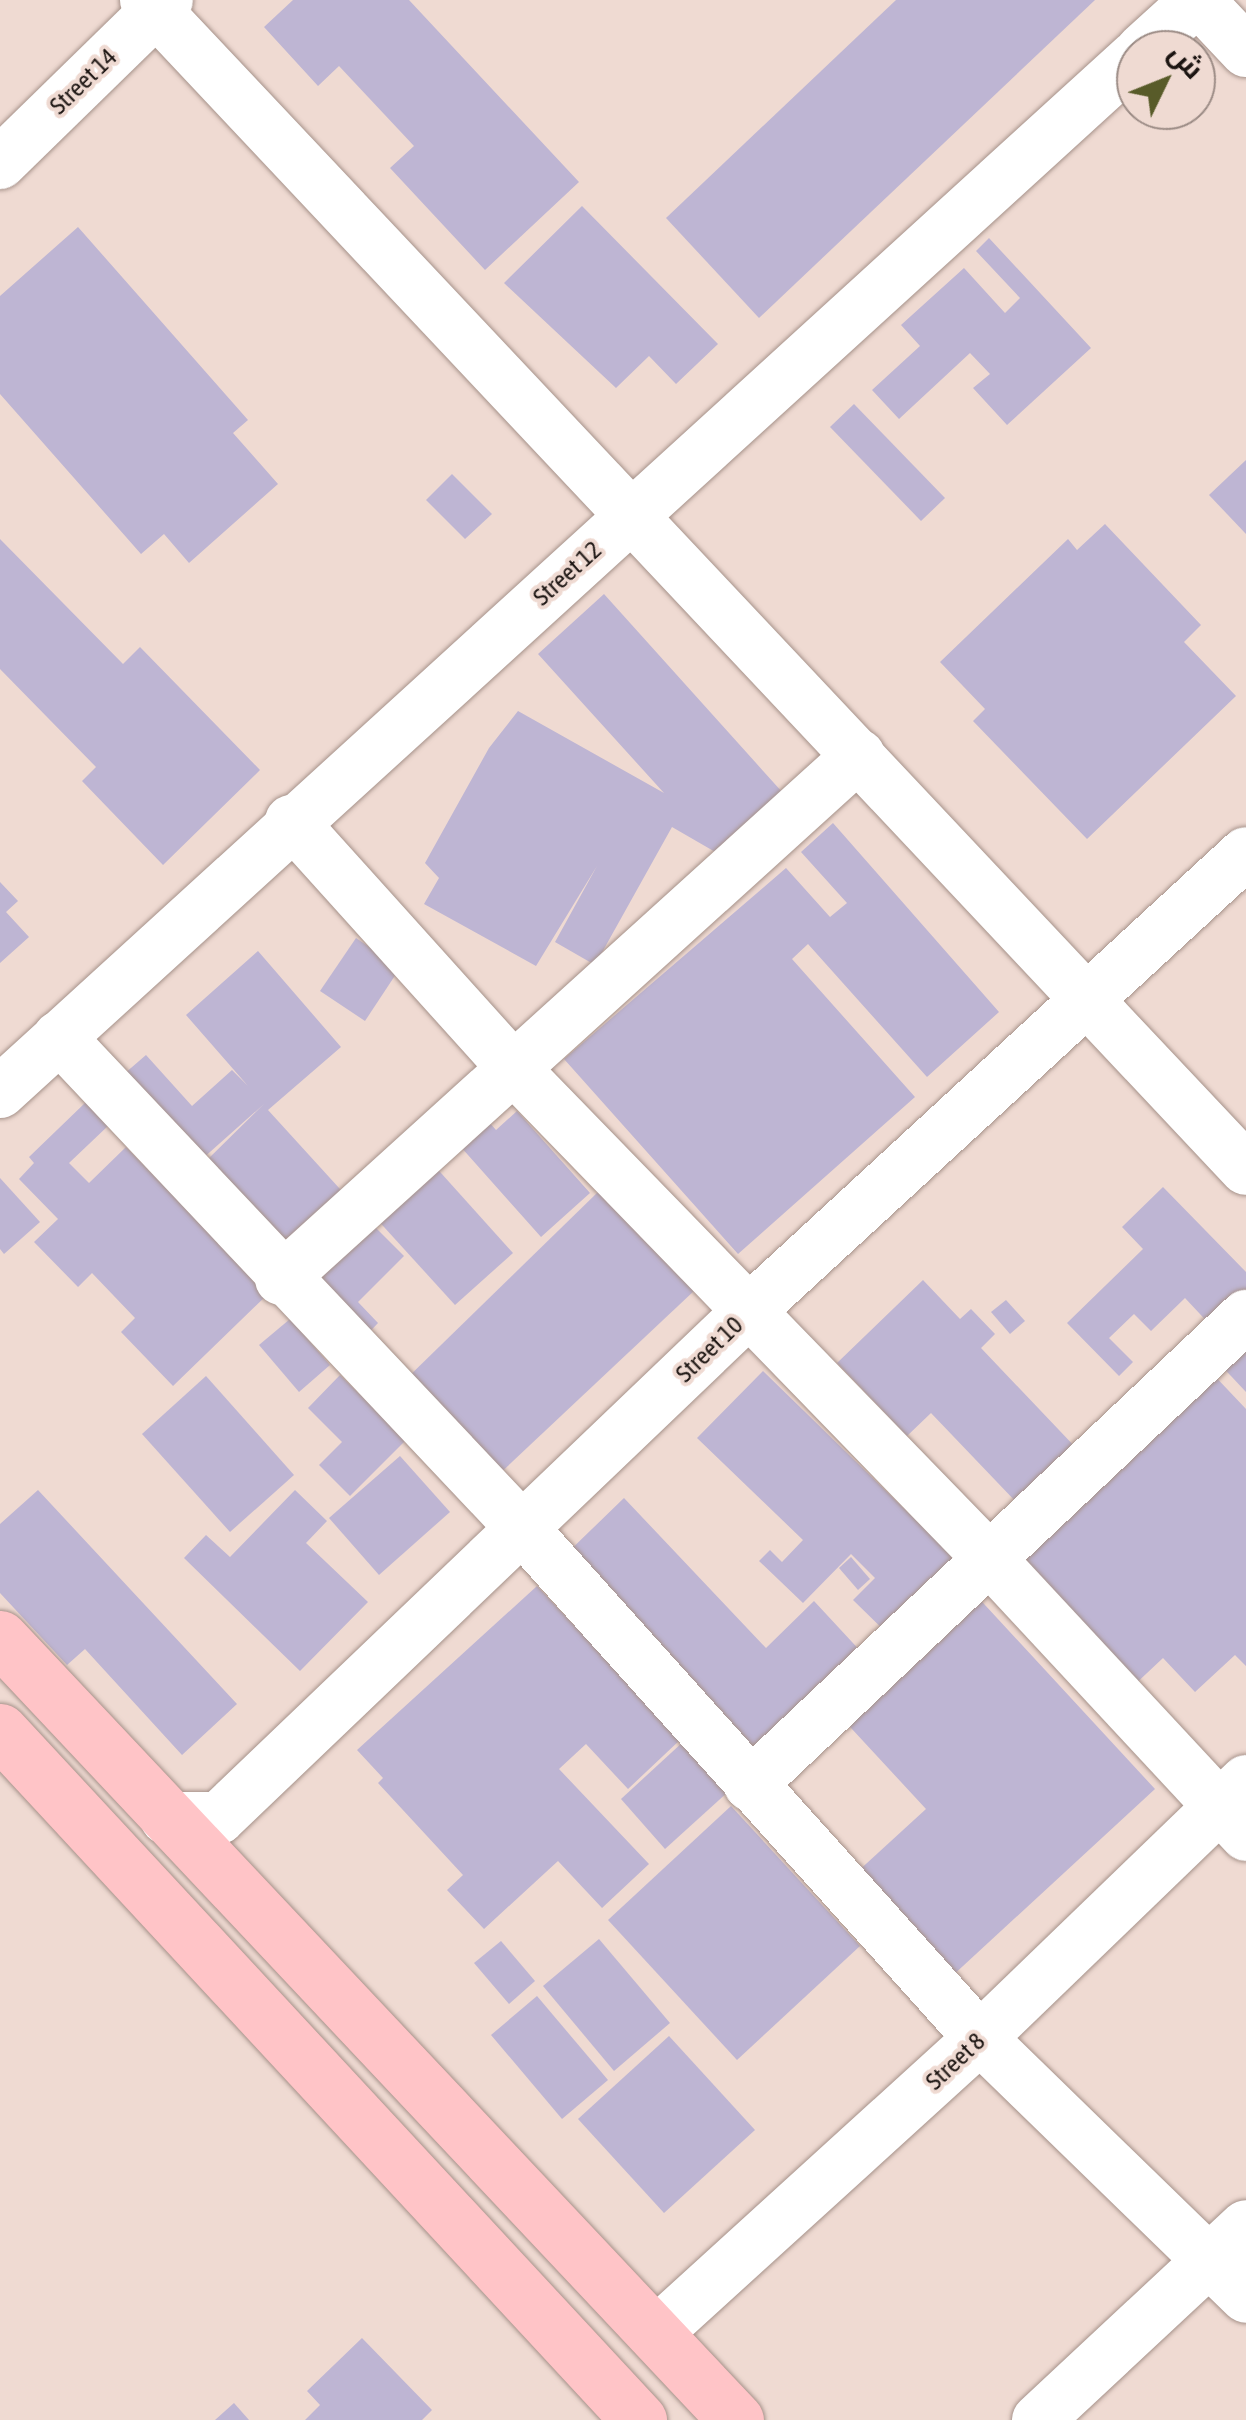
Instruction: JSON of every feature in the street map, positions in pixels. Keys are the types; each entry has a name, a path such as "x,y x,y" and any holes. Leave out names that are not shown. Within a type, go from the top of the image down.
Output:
{"main road":[{"path":"0,1638 736,2420"},
{"path":"0,1731 639,2420"},
{"path":"308,2064 437,2160 609,2341 632,2349 656,2333"}],"street":[{"path":"1164,30 1197,0 1246,51"},
{"path":"156,3 1246,1169"},
{"name":"Street 14","path":"0,163 156,3"},
{"name":"Street 12","path":"0,1092 290,821 1116,74"},
{"path":"281,1279 859,756"},
{"path":"290,821 515,1070 1237,1807"},
{"name":"Street 10","path":"166,1818 219,1818 750,1310 1246,854"},
{"path":"59,1037 281,1279 521,1528 980,2038 1229,2243 1246,2297"},
{"path":"750,1785 986,1555 1246,1316"},
{"name":"Street 8","path":"656,2333 1237,1807"},
{"path":"1038,2420 1229,2243"}],"building":[{"path":"293,0 409,0 579,182 485,270 390,168 414,146 339,66 318,86 264,27"},
{"path":"896,0 1095,0 759,318 666,218"},
{"path":"582,206 718,344 676,384 649,356 616,388 504,283"},
{"path":"78,227 248,420 233,433 278,484 189,563 164,534 141,554 0,394 0,296"},
{"path":"989,238 1091,348 1007,425 973,388 990,374 970,353 899,419 872,390 920,346 901,325 964,268 1005,313 1020,298 976,251"},
{"path":"854,404 945,498 921,521 830,427"},
{"path":"1246,460 1246,534 1209,495"},
{"path":"452,474 492,514 465,539 426,500"},
{"path":"1105,524 1201,625 1184,642 1236,696 1087,839 973,721 985,709 940,662 1068,539 1077,550"},
{"path":"0,539 123,664 140,647 260,770 163,865 82,781 96,767 0,669"},
{"path":"604,594 783,793 717,853 672,827 595,965 555,942 597,866 536,966 424,904 439,878 425,863 489,748 518,711 664,793 538,654"},
{"path":"833,823 999,1012 927,1077 808,944 792,959 915,1097 738,1254 564,1059 786,868 830,917 847,903 801,852"},
{"path":"0,882 18,901 6,912 29,937 0,963"},
{"path":"356,938 400,968 365,1021 320,991"},
{"path":"258,951 341,1047 268,1110 350,1200 290,1255 205,1162 264,1104 201,1160 124,1074 146,1055 192,1106 232,1070 248,1086 186,1015"},
{"path":"86,1102 109,1125 69,1163 89,1183 126,1147 268,1294 173,1386 121,1332 135,1318 92,1273 78,1287 34,1242 58,1219 19,1179 34,1163 29,1157"},
{"path":"517,1111 590,1193 541,1237 452,1137 480,1112 496,1130"},
{"path":"432,1163 513,1253 455,1305 374,1216"},
{"path":"0,1178 40,1222 4,1254 0,1249"},
{"path":"1163,1187 1246,1272 1246,1298 1214,1329 1185,1298 1151,1331 1134,1314 1109,1338 1133,1362 1119,1376 1067,1323 1143,1249 1122,1227"},
{"path":"599,1191 695,1290 494,1479 401,1384"},
{"path":"370,1222 404,1256 358,1302 378,1323 363,1339 308,1284"},
{"path":"923,1280 960,1319 971,1309 995,1334 981,1348 1078,1450 1020,1506 931,1413 907,1436 837,1363"},
{"path":"1006,1300 1025,1321 1010,1334 991,1312"},
{"path":"290,1319 330,1365 299,1392 259,1345"},
{"path":"1246,1331 1246,1392 1215,1359"},
{"path":"763,1371 966,1569 895,1641 853,1600 875,1578 851,1554 803,1603 759,1561 770,1550 782,1562 803,1540 697,1438"},
{"path":"1210,1371 1246,1409 1246,1666 1235,1655 1195,1692 1163,1658 1130,1689 1010,1558"},
{"path":"340,1375 406,1440 350,1496 319,1465 342,1442 308,1408"},
{"path":"206,1376 294,1475 230,1532 142,1434"},
{"path":"400,1456 450,1512 379,1575 329,1518"},
{"path":"38,1490 237,1704 182,1755 85,1649 67,1665 0,1593 0,1524"},
{"path":"295,1490 327,1521 306,1543 368,1602 300,1671 184,1558 206,1535 230,1557"},
{"path":"624,1498 766,1648 814,1601 865,1656 753,1763 560,1560"},
{"path":"851,1557 870,1579 858,1590 839,1568"},
{"path":"537,1586 681,1739 628,1789 586,1744 559,1769 649,1864 602,1908 558,1861 484,1929 447,1890 463,1875 378,1783 383,1778 357,1750"},
{"path":"973,1592 1155,1789 950,1978 855,1874 926,1809 839,1715"},
{"path":"684,1741 729,1791 665,1849 621,1799"},
{"path":"731,1806 860,1946 737,2060 608,1920"},
{"path":"599,1939 670,2023 614,2071 543,1986"},
{"path":"501,1941 535,1981 509,2004 474,1963"},
{"path":"537,1996 608,2080 562,2119 491,2035"},
{"path":"669,2036 755,2130 664,2213 578,2119"},
{"path":"362,2338 432,2410 422,2420 305,2420 320,2405 307,2391"},
{"path":"234,2403 249,2420 215,2420"}]}
